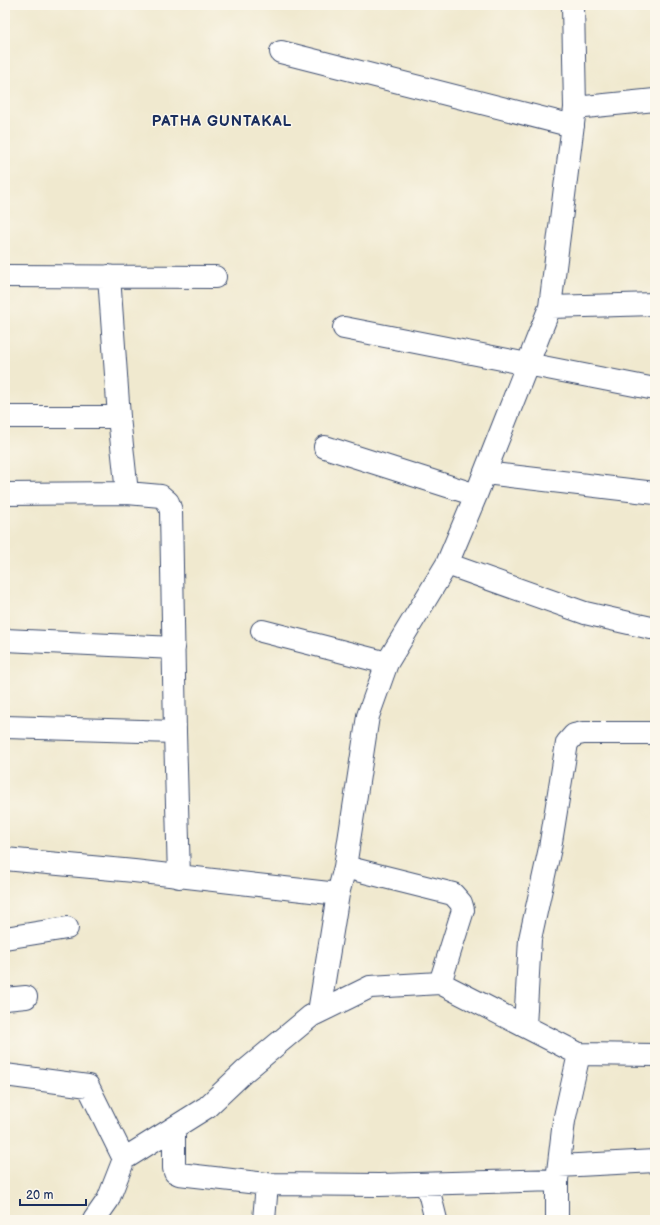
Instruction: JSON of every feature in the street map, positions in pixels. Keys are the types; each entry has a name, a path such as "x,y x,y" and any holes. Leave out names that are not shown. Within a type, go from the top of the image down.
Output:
{"street":[{"path":"319,1012 338,894 345,866 368,716 386,663 447,564 476,495 550,307 574,117 573,5"},
{"path":"282,52 574,117 655,100"},
{"path":"5,276 215,277"},
{"path":"109,276 119,417 127,494"},
{"path":"550,307 655,304"},
{"path":"344,328 655,389"},
{"path":"5,416 119,417"},
{"path":"325,447 476,495"},
{"path":"484,473 655,493"},
{"path":"5,494 127,494 160,496 168,502 171,512 174,732 179,877"},
{"path":"447,564 585,613 651,628"},
{"path":"262,631 386,663"},
{"path":"5,640 174,648"},
{"path":"5,727 174,732"},
{"path":"525,1026 530,939 550,848 567,743 574,735 583,733 655,733"},
{"path":"5,859 119,869 338,894"},
{"path":"345,866 453,894 461,902 463,910 440,983"},
{"path":"5,938 67,928"},
{"path":"94,1220 108,1200 124,1159 207,1107 245,1071 311,1016 370,987 440,983 579,1054 655,1055"},
{"path":"557,1220 558,1173 564,1121 579,1054"},
{"path":"5,1075 88,1086 124,1159"},
{"path":"174,1128 175,1172 179,1174 268,1184 427,1184 558,1173 655,1161"},
{"path":"264,1220 268,1184"},
{"path":"427,1184 436,1220"}],"district":[{"name":"PATHA GUNTAKAL","path":"222,121"}]}
